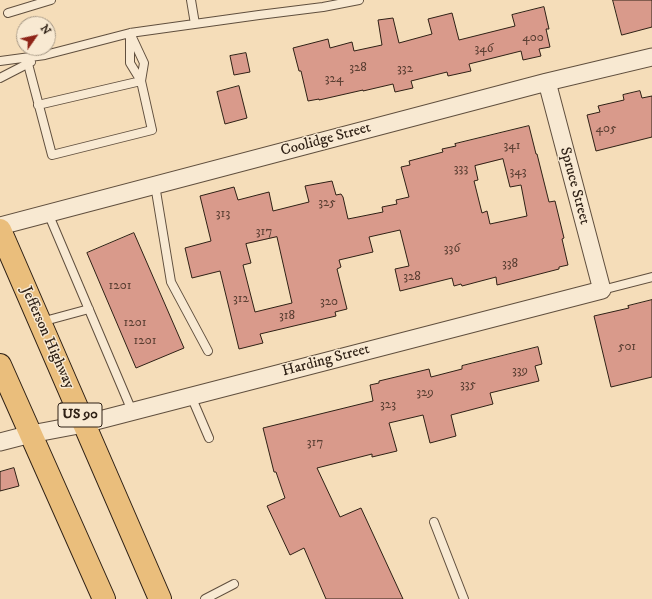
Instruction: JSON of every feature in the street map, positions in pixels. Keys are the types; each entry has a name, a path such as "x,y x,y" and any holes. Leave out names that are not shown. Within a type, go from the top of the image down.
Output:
{"main road":[{"name":"Jefferson Highway","path":"0,230 84,424 156,596"},
{"path":"0,365 104,599"}],"street":[{"name":"Coolidge Street","path":"0,226 547,82 652,57"},
{"name":"Spruce Street","path":"547,82 602,290"},
{"name":"Harding Street","path":"0,442 31,434 84,424 602,290"}],"lane":[{"path":"8,13 51,0"},
{"path":"191,0 195,24"},
{"path":"56,52 130,33 315,4 359,0"},
{"path":"130,33 144,63 141,82"},
{"path":"28,64 52,155 152,130 141,82 130,63 130,33"},
{"path":"0,60 36,56"},
{"path":"0,78 43,56"},
{"path":"38,105 141,82"},
{"path":"155,185 172,282 208,351"},
{"path":"48,213 132,411"},
{"name":"Harding Street","path":"602,290 652,277"},
{"path":"40,322 89,309"},
{"path":"191,396 209,438"},
{"path":"434,522 464,599"},
{"path":"205,599 234,584"}],"building":[{"path":"613,0 652,0 652,27 622,35"},
{"path":"544,7 549,29 546,29 550,47 539,49 541,56 523,60 521,51 469,64 471,71 448,76 447,72 411,81 413,88 395,92 393,84 308,101 301,71 299,71 293,48 328,39 330,48 352,42 354,51 382,45 378,20 393,18 399,43 432,34 428,19 452,13 459,40 515,26 512,15"},
{"path":"246,53 250,72 234,75 230,56"},
{"path":"239,86 247,118 225,124 217,92"},
{"path":"640,91 642,98 652,96 652,137 596,151 587,115 600,112 598,106 624,100 623,95"},
{"path":"529,126 549,202 555,201 564,238 562,239 568,265 559,267 559,269 497,285 496,277 462,286 461,284 454,286 452,278 400,291 395,269 409,266 400,230 369,237 373,252 339,260 341,267 337,269 347,309 335,312 336,316 260,334 263,343 239,349 220,271 192,278 185,248 211,241 200,196 234,187 238,200 269,192 273,211 309,202 305,186 332,181 336,195 341,194 343,197 348,219 383,212 382,207 397,204 396,200 409,197 401,167 410,165 409,161 443,152 442,149 456,146 455,144","holes":["503,159 510,187 521,185 527,216 490,224 487,211 482,213 474,181 478,180 475,166","277,237 292,303 255,312 243,265 251,263 246,244"]},
{"path":"134,233 184,348 136,368 87,253"},
{"path":"652,300 652,377 611,387 594,316 629,308 628,306"},
{"path":"538,347 542,364 535,366 539,381 490,393 493,404 451,415 456,436 430,443 423,415 389,423 397,451 372,457 372,454 317,468 340,517 361,508 403,599 326,599 304,548 290,555 267,506 285,498 276,472 274,472 263,428 373,401 370,385 379,383 379,381 429,369 431,377 462,369 462,366"},
{"path":"14,468 19,486 0,491 0,472"}]}
